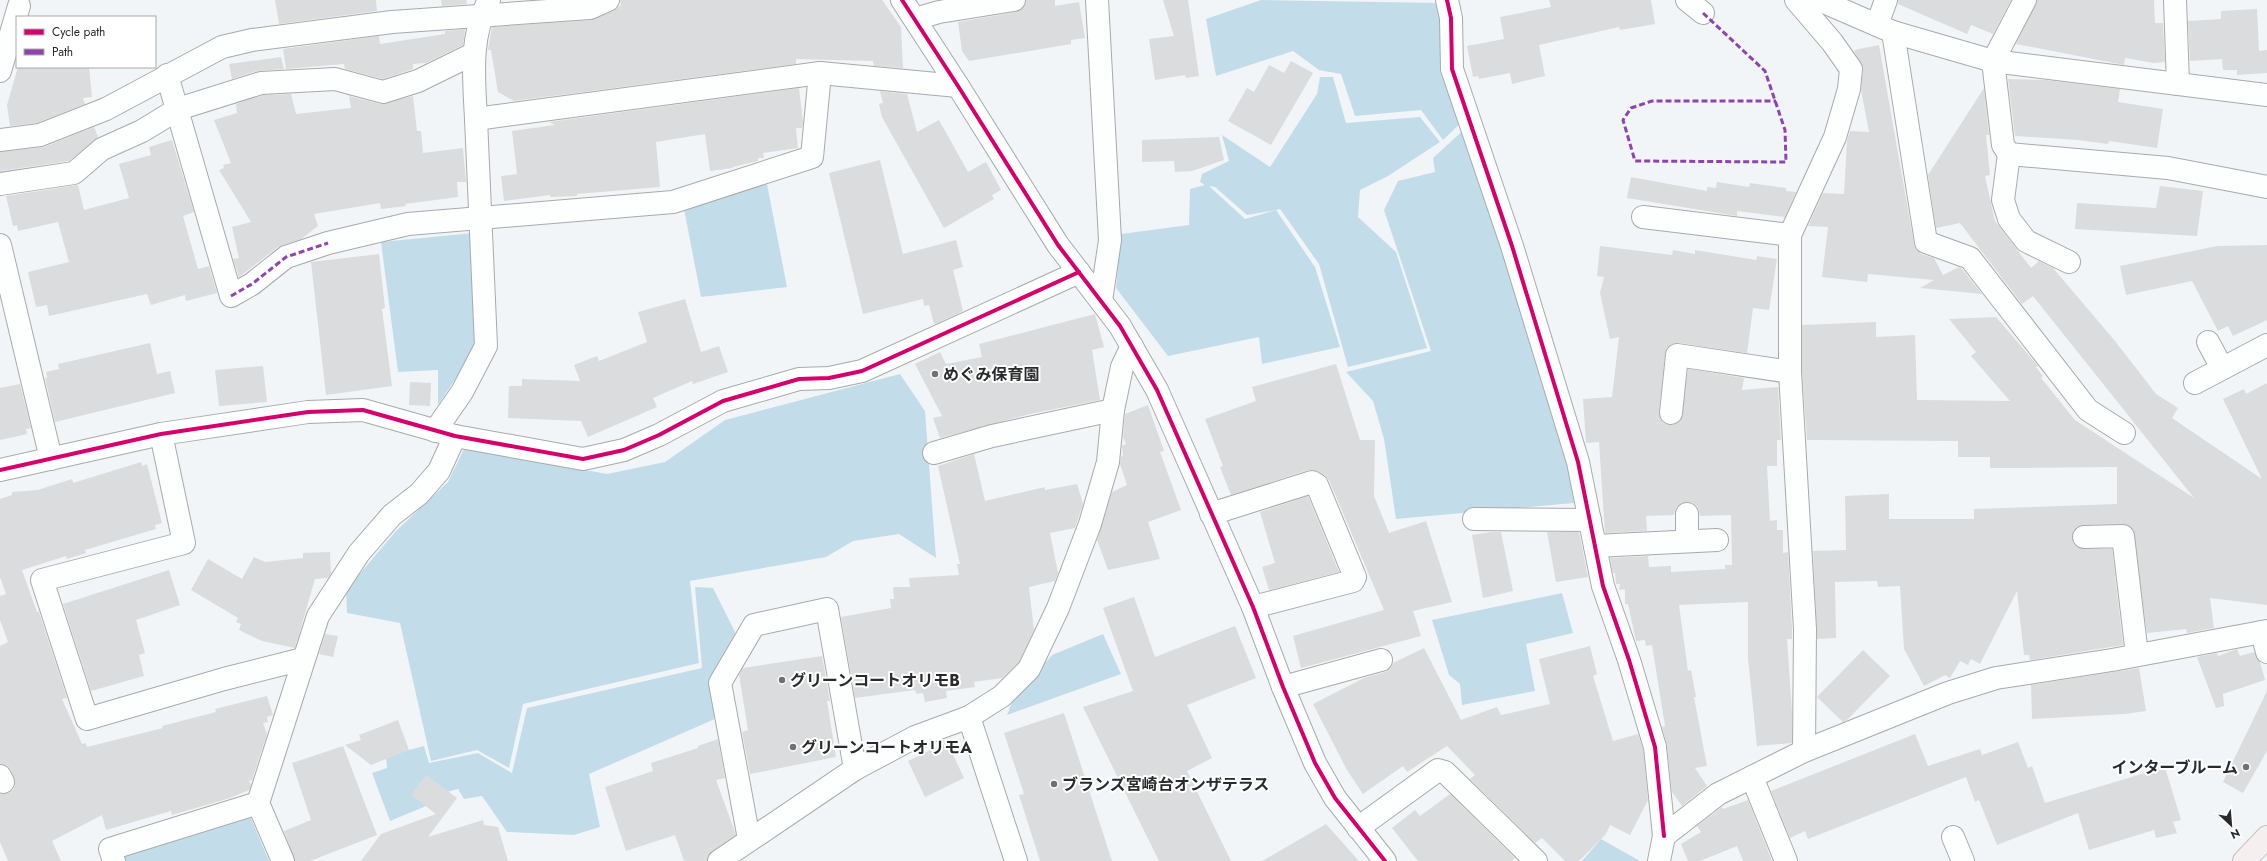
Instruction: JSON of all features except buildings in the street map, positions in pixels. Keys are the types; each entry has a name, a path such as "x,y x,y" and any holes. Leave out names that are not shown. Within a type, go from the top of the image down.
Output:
{"highway":[{"path":"2244,861 2267,837"}],"street":[{"path":"0,140 40,135 106,109 222,47 252,40 392,22 485,8 590,8 608,0"},
{"path":"902,0 1058,245 1120,326 1157,390 1253,607 1283,687 1315,763 1335,798 1385,861"},
{"path":"915,19 939,12 1014,0"},
{"path":"1097,0 1110,240 1101,301"},
{"path":"1447,0 1451,18 1452,69 1512,246 1574,447 1603,586 1629,660 1655,747 1664,836 1659,861"},
{"path":"1796,0 1832,42 1851,69 1849,89 1835,137 1790,235 1790,372 1805,629 1804,751"},
{"path":"1819,0 1885,28 1994,61 2267,95"},
{"path":"1886,0 1885,28 1926,242 1970,258 2088,410 2124,433"},
{"path":"2026,0 1994,61 2003,145 2009,154 2003,200 2009,219 2026,241 2069,262"},
{"path":"2175,0 2178,84"},
{"path":"16,16 19,6"},
{"path":"283,861 258,803 318,616 359,553 392,515 419,494 439,471 445,433 462,392 486,346 473,54 485,8"},
{"path":"0,71 16,16"},
{"path":"0,184 74,173 102,149 142,131 178,109 261,82 335,79 383,92 418,81 473,54"},
{"path":"168,75 231,296 252,284 286,257 328,244 408,224 673,202 812,157 820,73"},
{"path":"476,119 820,73 958,86"},
{"path":"2009,154 2168,168 2267,187"},
{"path":"1643,217 1790,235"},
{"path":"0,245 51,459"},
{"path":"0,470 160,434 308,412 363,410 445,433 583,459 624,450 659,435 723,401 799,379 829,378 862,371 1079,272"},
{"path":"2208,342 2222,368"},
{"path":"2195,383 2267,345"},
{"path":"719,861 749,839 855,769 915,737 969,717 1002,696 1029,669 1058,608 1090,524 1108,462 1113,410 1122,367 1132,346"},
{"path":"1672,413 1677,355 1790,372"},
{"path":"934,453 992,436 1113,410"},
{"path":"160,434 184,543 42,580 87,719 224,679 303,660"},
{"path":"1211,514 1312,482 1316,485 1355,577 1353,581 1253,607"},
{"path":"1687,514 1687,541"},
{"path":"1474,519 1590,520"},
{"path":"2084,537 2123,536 2137,655"},
{"path":"1595,546 1717,540"},
{"path":"749,839 720,683 754,625 827,609 855,769"},
{"path":"1664,836 1718,794 1804,751 1948,693 1996,678 2137,655 2265,638"},
{"path":"1283,687 1381,660"},
{"path":"969,717 1016,861"},
{"path":"1358,828 1438,770 1445,772 1536,861"},
{"path":"1752,777 1786,861"},
{"path":"114,861 110,849 258,803"},
{"path":"1953,837 1963,861"}],"shaded area":[{"path":"1261,0 1441,3 1463,121 1443,140 1421,110 1355,116 1341,74 1319,70 1293,51 1216,76 1206,19"},
{"path":"1320,77 1333,77 1346,123 1420,117 1440,142 1388,176 1360,190 1358,217 1396,252 1427,348 1348,367 1319,264 1280,209 1276,210 1315,267 1340,347 1262,364 1259,337 1168,356 1116,288 1121,234 1189,225 1190,189 1205,185 1200,182 1202,174 1229,161 1222,135 1270,167 1317,94","holes":["1209,186 1215,187 1247,215 1276,210 1245,219"]},
{"path":"1470,124 1563,436 1574,503 1396,519 1384,439 1373,401 1346,372 1431,351 1384,210 1398,181 1435,172 1433,158"},
{"path":"767,184 787,287 701,297 684,209"},
{"path":"473,233 477,346 438,405 438,370 398,372 381,242"},
{"path":"900,374 925,411 936,558 899,534 853,541 826,557 690,581 699,663 523,704 509,768 477,750 431,761 400,623 347,613 346,590 396,531 448,482 465,447 607,474 665,462 725,420"},
{"path":"695,587 713,588 738,638 709,678 715,719 589,774 600,827 574,835 507,832 482,796 464,799 458,789 439,794 438,801 390,821 372,773 387,768 386,756 424,746 429,763 478,753 512,773 527,708 702,668"},
{"path":"1562,593 1573,633 1526,644 1535,691 1462,705 1460,684 1449,675 1432,620"},
{"path":"1103,634 1121,674 1007,715 1013,700 1052,655"},
{"path":"250,816 269,861 123,861 119,852"},
{"path":"1601,839 1640,861 1582,861"}],"marked path":[{"path":"1703,13 1765,71 1785,130 1786,162 1635,161 1623,120 1631,108 1652,101 1776,101"},
{"path":"231,296 252,284 286,257 328,243"}],"cycle path":[{"path":"902,0 1058,245 1120,326 1157,390 1253,607 1283,687 1315,763 1335,798 1385,861"},
{"path":"1447,0 1451,18 1452,69 1512,246 1578,462 1603,586 1629,660 1655,747 1664,836"},
{"path":"0,470 161,434 308,412 363,410 455,436 583,459 624,450 659,435 723,401 799,379 829,378 862,371 1079,272"}],"place":[{"name":"めぐみ保育園","path":"935,374"},
{"name":"グリーンコートオリモB","path":"782,680"},
{"name":"グリーンコートオリモA","path":"793,747"},
{"name":"インターブルーム","path":"2246,767"},
{"name":"ブランズ宮崎台オンザテラス","path":"1054,784"}]}
